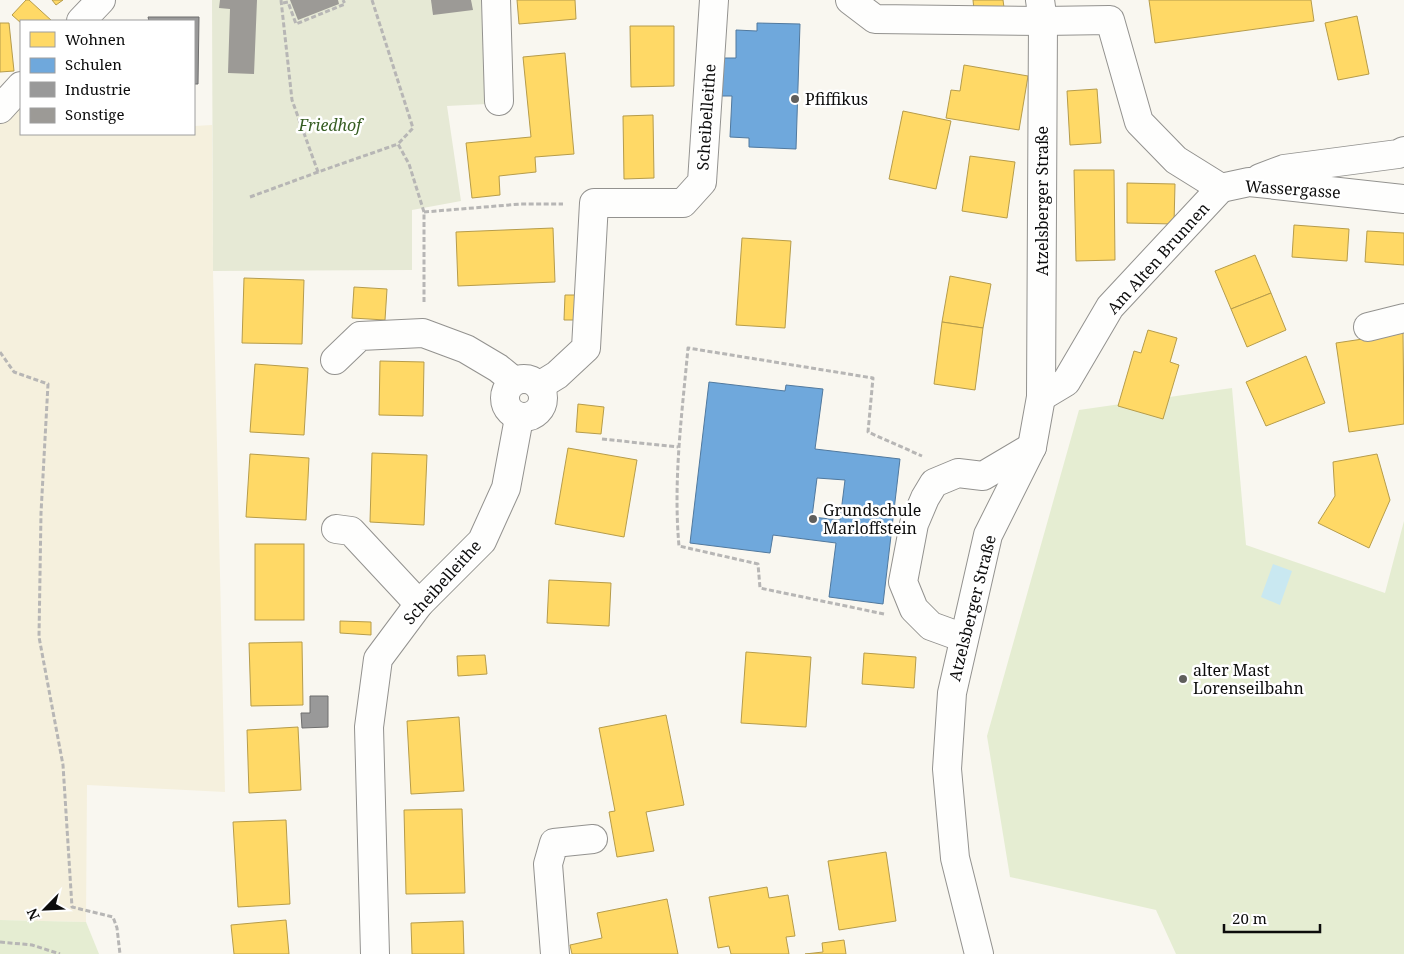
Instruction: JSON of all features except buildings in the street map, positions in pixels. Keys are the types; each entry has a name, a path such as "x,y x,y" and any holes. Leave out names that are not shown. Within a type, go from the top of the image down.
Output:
{"street":[{"path":"82,20 101,0"},
{"path":"496,0 499,101"},
{"name":"Scheibelleithe","path":"594,203 682,203 702,182 714,0"},
{"path":"850,0 875,18 1042,11"},
{"name":"Wassergasse","path":"1042,11 1110,20 1139,122 1176,160 1221,188 1249,182 1404,199"},
{"name":"Atzelsberger Straße","path":"977,953 955,858 947,770 952,693 988,535 1032,447 1041,397 1042,11"},
{"path":"0,108 20,87"},
{"path":"1249,182 1284,169 1398,154 1404,151"},
{"name":"Am Alten Brunnen","path":"1041,397 1066,382 1110,307 1221,188"},
{"path":"335,360 360,336 423,333 466,349 526,383 558,375 586,348 594,203"},
{"path":"1368,327 1404,318"},
{"name":"Scheibelleithe","path":"375,954 369,727 378,659 419,604 482,541 506,488 518,418 507,408 504,401 506,391 526,383"},
{"path":"964,638 931,626 914,609 903,582 914,524 925,498 934,483 958,473 982,476 1032,447"},
{"path":"336,529 350,531 419,604"},
{"path":"555,954 548,864 554,843 593,838"}],"path":[{"path":"318,172 292,100 282,2 287,1 296,24 345,4 343,0"},
{"path":"250,197 398,144 412,128 372,0"},
{"path":"398,144 409,164 424,212 423,333"},
{"path":"424,212 520,204 594,203"},
{"path":"924,618 902,618 760,588 758,564 679,546 676,516 678,447 688,348 873,378 868,432 923,456 947,478"},
{"path":"0,352 14,372 48,384 41,513 39,637 64,765 72,907 113,917 117,928 120,954"},
{"path":"602,439 678,447"},
{"path":"0,942 32,945 60,954"}],"shaded area":[{"path":"20,85 20,135 195,135 195,126 212,125 213,271 225,792 87,785 86,922 0,920 0,104"}],"green space":[{"name":"Friedhof","path":"212,0 481,0 487,104 447,106 461,201 412,210 412,270 213,271"},
{"path":"1232,388 1246,545 1385,593 1404,521 1404,954 1176,954 1156,910 1010,877 987,736 1079,410"},
{"path":"0,920 86,922 99,954 0,954"}],"water":[{"path":"1273,564 1292,571 1280,605 1261,597"}],"place":[{"name":"Pfiffikus","path":"795,99"},
{"name":"Grundschule Marloffstein","path":"813,519"},
{"name":"alter Mast Lorenseilbahn","path":"1183,679"}]}
